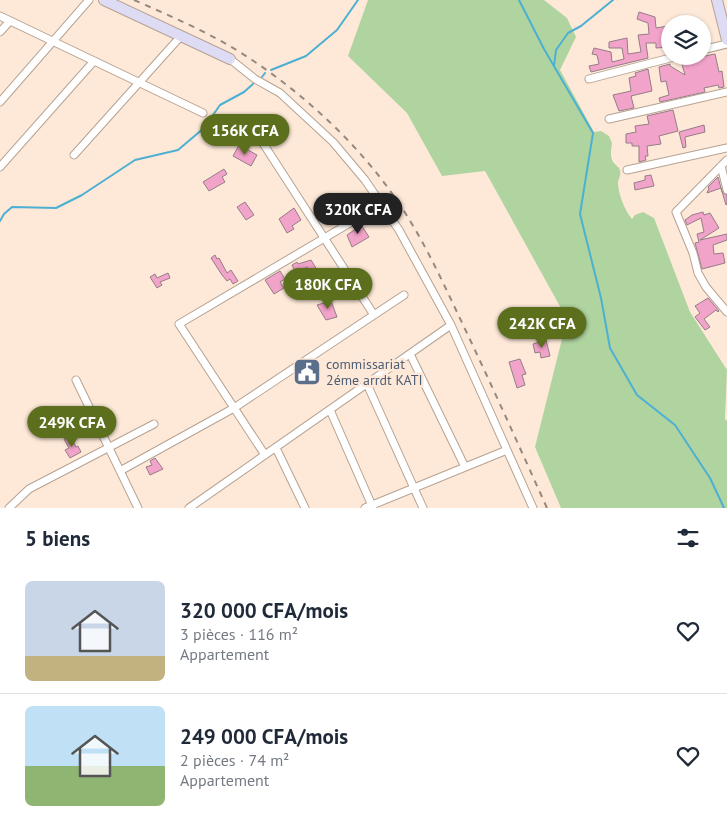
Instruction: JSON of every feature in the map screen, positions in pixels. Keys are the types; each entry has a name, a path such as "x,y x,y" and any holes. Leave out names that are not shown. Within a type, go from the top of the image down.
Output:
{"street":[{"path":"0,102 89,0"},
{"path":"104,0 230,59 255,79 280,94 333,142 365,180 399,230 451,325 533,508"},
{"path":"711,47 727,42 717,0"},
{"path":"0,16 203,114"},
{"path":"0,32 10,21"},
{"path":"74,155 181,36"},
{"path":"589,79 661,60"},
{"path":"0,167 94,61"},
{"path":"609,119 727,92"},
{"path":"248,120 374,315"},
{"path":"627,170 727,148"},
{"path":"727,160 676,212 694,253 698,273 706,287 727,312"},
{"path":"720,166 727,190"},
{"path":"265,455 179,324 382,204"},
{"path":"120,470 234,408 404,295"},
{"path":"190,508 451,325"},
{"path":"410,354 465,467"},
{"path":"76,380 138,508"},
{"path":"367,384 423,508"},
{"path":"330,410 370,507 507,450"},
{"path":"9,508 30,489 154,424"},
{"path":"276,448 305,508"}],"green space":[{"path":"368,0 544,0 567,18 576,37 560,70 594,132 601,131 609,136 612,143 611,158 620,171 618,187 629,216 632,219 635,215 643,212 654,218 690,312 727,370 725,419 727,421 727,508 561,508 535,447 567,319 485,171 442,176 407,113 348,56"}],"building":[{"path":"639,12 655,17 656,28 661,27 661,48 656,48 656,43 646,43 648,58 591,72 589,66 599,64 597,55 592,54 594,48 611,52 612,62 624,59 622,48 609,48 609,42 627,38 628,54 641,52 638,35 649,34 648,23 637,19"},
{"path":"715,54 719,72 722,71 724,87 719,88 718,85 704,88 705,92 660,102 659,98 669,95 666,81 661,82 659,67 670,65 685,75 682,65 711,65 711,55"},
{"path":"648,69 652,91 631,96 634,108 619,111 613,95 631,91 629,78 636,76 635,73"},
{"path":"673,110 678,131 659,136 661,144 647,146 648,156 645,156 646,160 639,162 639,146 632,146 632,143 626,143 626,134 636,132 635,126 649,124 647,116"},
{"path":"704,125 705,132 685,137 686,147 683,148 679,132"},
{"path":"239,145 257,155 251,166 233,156"},
{"path":"224,169 227,174 222,177 225,182 209,191 203,182"},
{"path":"651,175 654,186 635,190 634,183 645,180 645,176"},
{"path":"718,177 721,188 707,193 708,187"},
{"path":"722,192 727,195 726,205"},
{"path":"245,202 254,215 246,220 237,207"},
{"path":"294,208 301,220 292,226 294,229 287,233 279,219"},
{"path":"703,212 704,215 710,213 719,228 700,240 727,234 727,240 713,245 714,254 723,253 725,263 702,269 695,243 699,242 697,234 704,232 701,218 687,225 685,220 692,215"},
{"path":"360,223 369,237 352,247 347,235 357,228 355,226"},
{"path":"215,255 217,259 219,258 227,273 231,270 238,281 233,284 230,279 227,281 211,258"},
{"path":"311,260 325,283 319,286 307,267 296,273 292,265 297,262 298,264"},
{"path":"280,271 285,279 280,282 284,288 274,294 265,280"},
{"path":"168,273 170,278 160,282 162,285 157,288 150,277 155,274 157,278"},
{"path":"708,298 719,311 716,310 704,319 710,327 705,330 695,317 700,313 695,306"},
{"path":"331,301 337,317 326,320 317,305"},
{"path":"546,340 550,356 541,358 540,352 535,353 533,344"},
{"path":"520,359 526,374 522,375 525,385 517,388 509,362"},
{"path":"70,436 81,452 70,458 65,450 69,448 64,439"},
{"path":"155,458 163,469 150,475 146,467 152,465 150,461"}],"waterway":[{"path":"271,70 306,56 337,30 358,0"},
{"path":"519,0 544,49 593,133 580,214 601,298 610,348 637,395 675,425 710,478 724,508"},
{"path":"554,66 556,50 568,33 581,26 613,0"},
{"path":"262,77 265,73"},
{"path":"0,221 4,214 12,207 56,208 82,195 135,160 178,150 204,128 220,105 244,92 253,84"}],"railway":[{"path":"134,0 180,20 252,60 314,108 352,144 369,164 400,205 427,250 547,508"}],"place":[{"name":"commissariat 2éme arrdt KATI","path":"307,372"}]}
